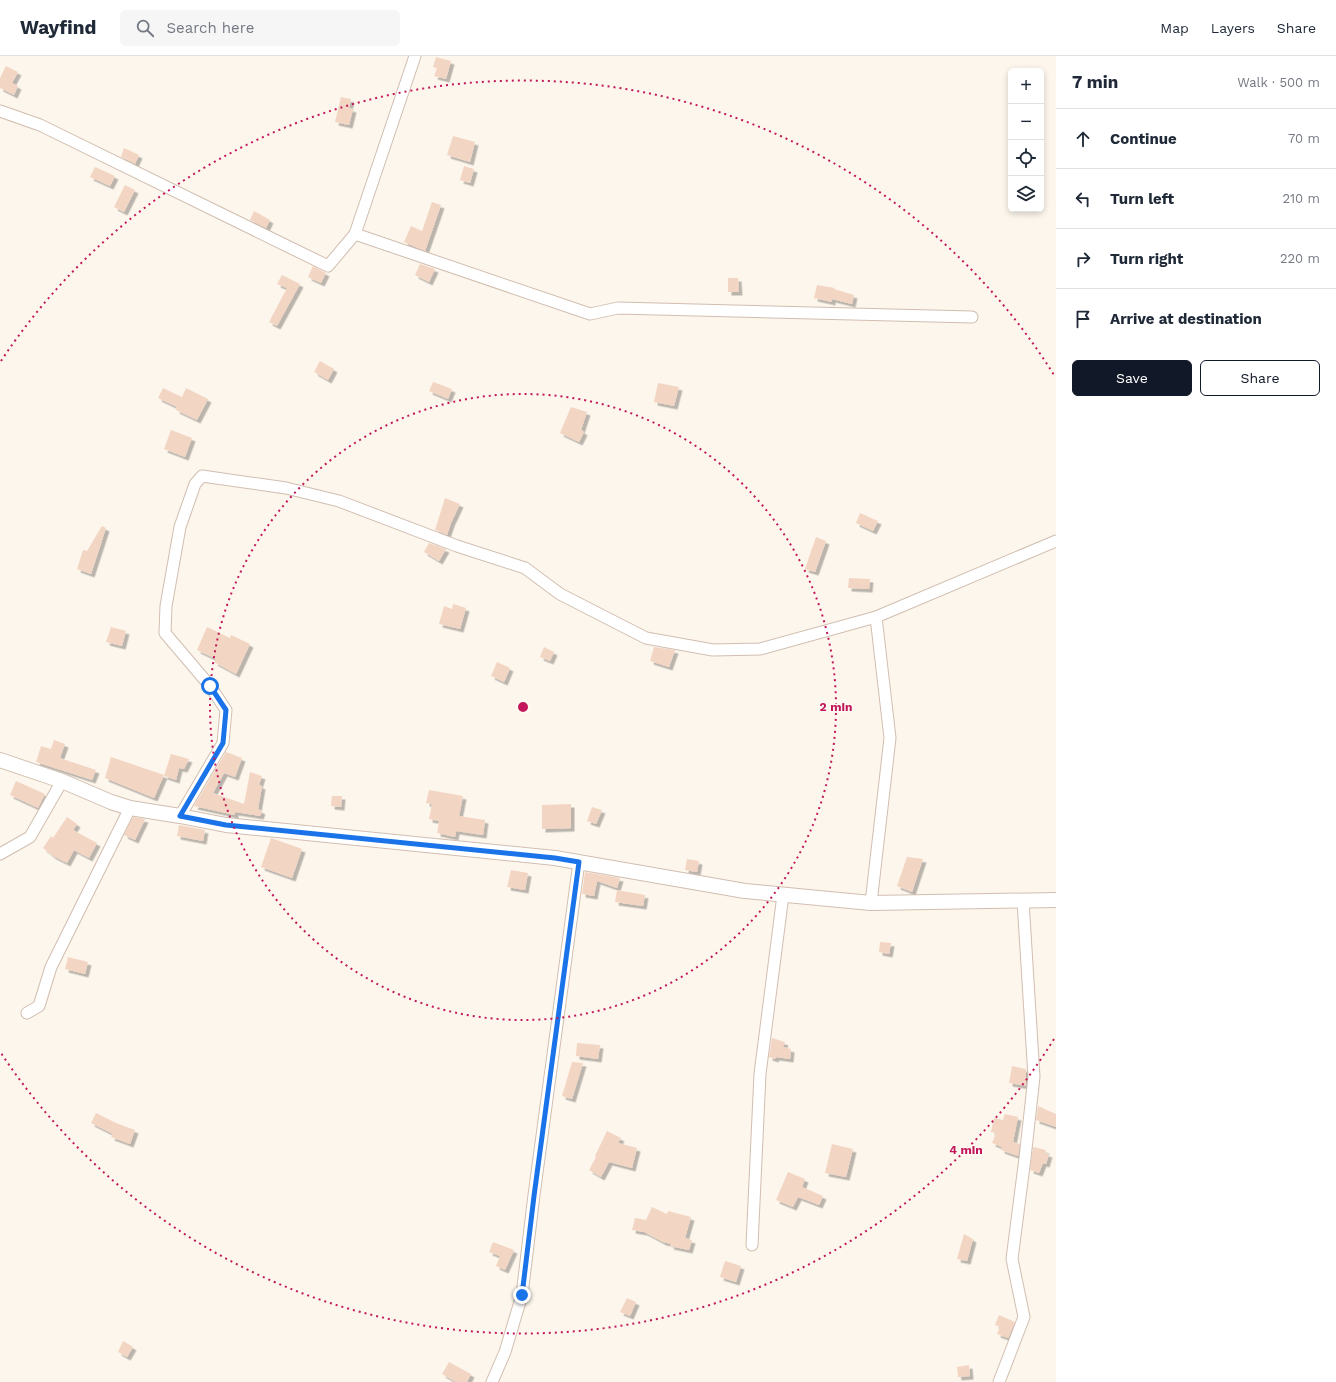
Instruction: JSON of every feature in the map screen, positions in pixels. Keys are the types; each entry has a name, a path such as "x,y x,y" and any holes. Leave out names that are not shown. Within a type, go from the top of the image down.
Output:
{"street":[{"path":"0,111 40,125 328,266 355,234 415,56"},
{"path":"355,234 590,314 618,308 972,317"},
{"path":"180,816 223,743 226,710 210,686 165,633 166,606 180,527 195,484 202,476 286,488 339,501 457,546 525,568 560,594 646,638 713,650 760,649 876,617 1056,541"},
{"path":"871,903 890,738 876,617"},
{"path":"0,760 62,781 111,802 130,808 226,825 555,858 745,891 871,903 1056,900"},
{"path":"0,854 30,837 62,781"},
{"path":"27,1013 39,1006 51,967 130,808"},
{"path":"492,1382 505,1352 522,1295 579,862"},
{"path":"752,1246 760,1074 783,895"},
{"path":"999,1382 1024,1317 1012,1259 1034,1077 1024,901"}],"building":[{"path":"436,57 451,61 446,79 434,76 437,68 433,67"},
{"path":"6,66 18,72 12,83 18,86 14,95 0,88 0,78"},
{"path":"341,97 351,99 349,108 353,109 349,125 335,122"},
{"path":"453,136 475,142 470,162 447,155"},
{"path":"124,148 139,155 135,164 121,157"},
{"path":"464,166 474,169 470,183 460,180"},
{"path":"95,167 115,176 110,186 90,177"},
{"path":"125,185 135,190 124,212 114,207"},
{"path":"432,202 441,205 425,251 404,242 411,226 422,231"},
{"path":"254,211 270,220 266,228 250,220"},
{"path":"420,264 435,269 429,282 415,275"},
{"path":"313,266 326,273 321,283 308,277"},
{"path":"282,275 300,284 277,326 269,322 287,288 277,284"},
{"path":"728,278 738,278 739,292 728,292"},
{"path":"817,285 835,288 834,289 854,295 852,304 832,299 832,302 814,298"},
{"path":"320,361 334,369 328,380 314,372"},
{"path":"433,382 452,389 448,399 429,391"},
{"path":"658,383 679,387 674,406 654,402"},
{"path":"163,388 182,397 186,388 208,399 197,420 176,410 177,407 158,398"},
{"path":"571,407 587,412 581,430 584,432 579,442 560,433"},
{"path":"171,430 192,438 185,457 164,449"},
{"path":"445,498 460,504 447,535 435,530"},
{"path":"860,513 878,521 873,531 856,523"},
{"path":"102,526 106,528 91,574 77,569 83,550 87,551"},
{"path":"816,537 826,541 815,572 805,569"},
{"path":"429,543 446,549 439,561 424,552"},
{"path":"849,578 870,579 869,589 848,588"},
{"path":"453,604 466,608 460,629 439,624 444,606 452,609"},
{"path":"111,627 126,631 122,646 106,642"},
{"path":"207,627 230,638 231,635 250,644 236,674 214,662 216,659 197,650"},
{"path":"544,647 554,652 550,661 540,657"},
{"path":"654,647 675,650 669,667 650,661"},
{"path":"497,662 510,668 504,682 491,676"},
{"path":"54,740 65,744 60,758 96,770 92,780 36,762 41,746 51,749"},
{"path":"226,752 242,758 235,777 224,773 213,793 244,804 250,772 262,776 259,785 262,786 258,809 262,811 260,816 235,812 235,815 194,806"},
{"path":"171,754 189,759 184,769 179,768 176,780 164,776"},
{"path":"111,757 164,775 154,798 105,778"},
{"path":"16,781 45,794 38,808 10,795"},
{"path":"429,790 463,796 459,816 485,820 483,835 456,831 455,837 437,833 439,821 429,819 432,804 426,803"},
{"path":"332,796 342,796 341,807 331,806"},
{"path":"571,804 571,828 542,829 542,805"},
{"path":"592,807 602,810 596,824 587,821"},
{"path":"67,817 77,824 73,830 97,843 89,858 74,850 67,863 53,856 43,848 51,836 53,838"},
{"path":"133,817 145,819 135,840 124,835"},
{"path":"179,825 205,830 203,841 177,836"},
{"path":"271,838 302,849 292,878 261,867"},
{"path":"907,857 923,859 912,892 897,886"},
{"path":"687,859 699,861 697,872 685,870"},
{"path":"511,870 528,873 525,890 507,887"},
{"path":"585,872 620,878 617,888 597,881 594,896 582,894"},
{"path":"617,890 645,895 643,906 615,902"},
{"path":"880,942 891,943 889,954 879,952"},
{"path":"68,957 88,962 85,974 65,969"},
{"path":"772,1038 785,1042 783,1047 791,1049 790,1059 776,1057 775,1059 769,1057"},
{"path":"577,1043 600,1045 598,1059 576,1056"},
{"path":"572,1062 583,1063 572,1099 562,1096"},
{"path":"1012,1066 1026,1069 1026,1086 1009,1083"},
{"path":"1038,1106 1056,1114 1056,1127 1036,1120"},
{"path":"96,1113 135,1130 130,1144 111,1137 113,1134 91,1123"},
{"path":"1005,1114 1018,1117 1013,1142 1020,1144 1018,1156 1001,1150 1002,1147 992,1143 996,1133 991,1132 994,1118 1003,1120"},
{"path":"607,1131 621,1138 618,1143 637,1148 632,1168 609,1162 601,1177 589,1170"},
{"path":"832,1144 853,1149 846,1177 825,1173"},
{"path":"1033,1147 1046,1150 1045,1153 1049,1154 1046,1164 1043,1163 1039,1173 1030,1170"},
{"path":"788,1172 805,1179 802,1187 823,1196 819,1205 798,1197 793,1207 776,1200"},
{"path":"652,1207 667,1214 668,1211 691,1217 685,1238 692,1240 689,1250 670,1246 671,1244 663,1242 644,1232 632,1230 635,1218 646,1220"},
{"path":"964,1234 973,1239 967,1261 957,1259"},
{"path":"493,1242 514,1250 505,1270 496,1266 500,1256 489,1252"},
{"path":"725,1261 741,1266 736,1282 720,1277"},
{"path":"627,1298 636,1302 630,1316 620,1312"},
{"path":"999,1315 1015,1322 1008,1338 997,1334 1000,1327 995,1325"},
{"path":"123,1341 133,1347 127,1357 118,1352"},
{"path":"449,1362 471,1374 467,1382 456,1382 442,1374"},
{"path":"969,1365 970,1376 958,1377 957,1367"}],"route":[{"path":"210,686 226,710 223,743 180,816 226,825 555,858 579,862 522,1295"}]}
